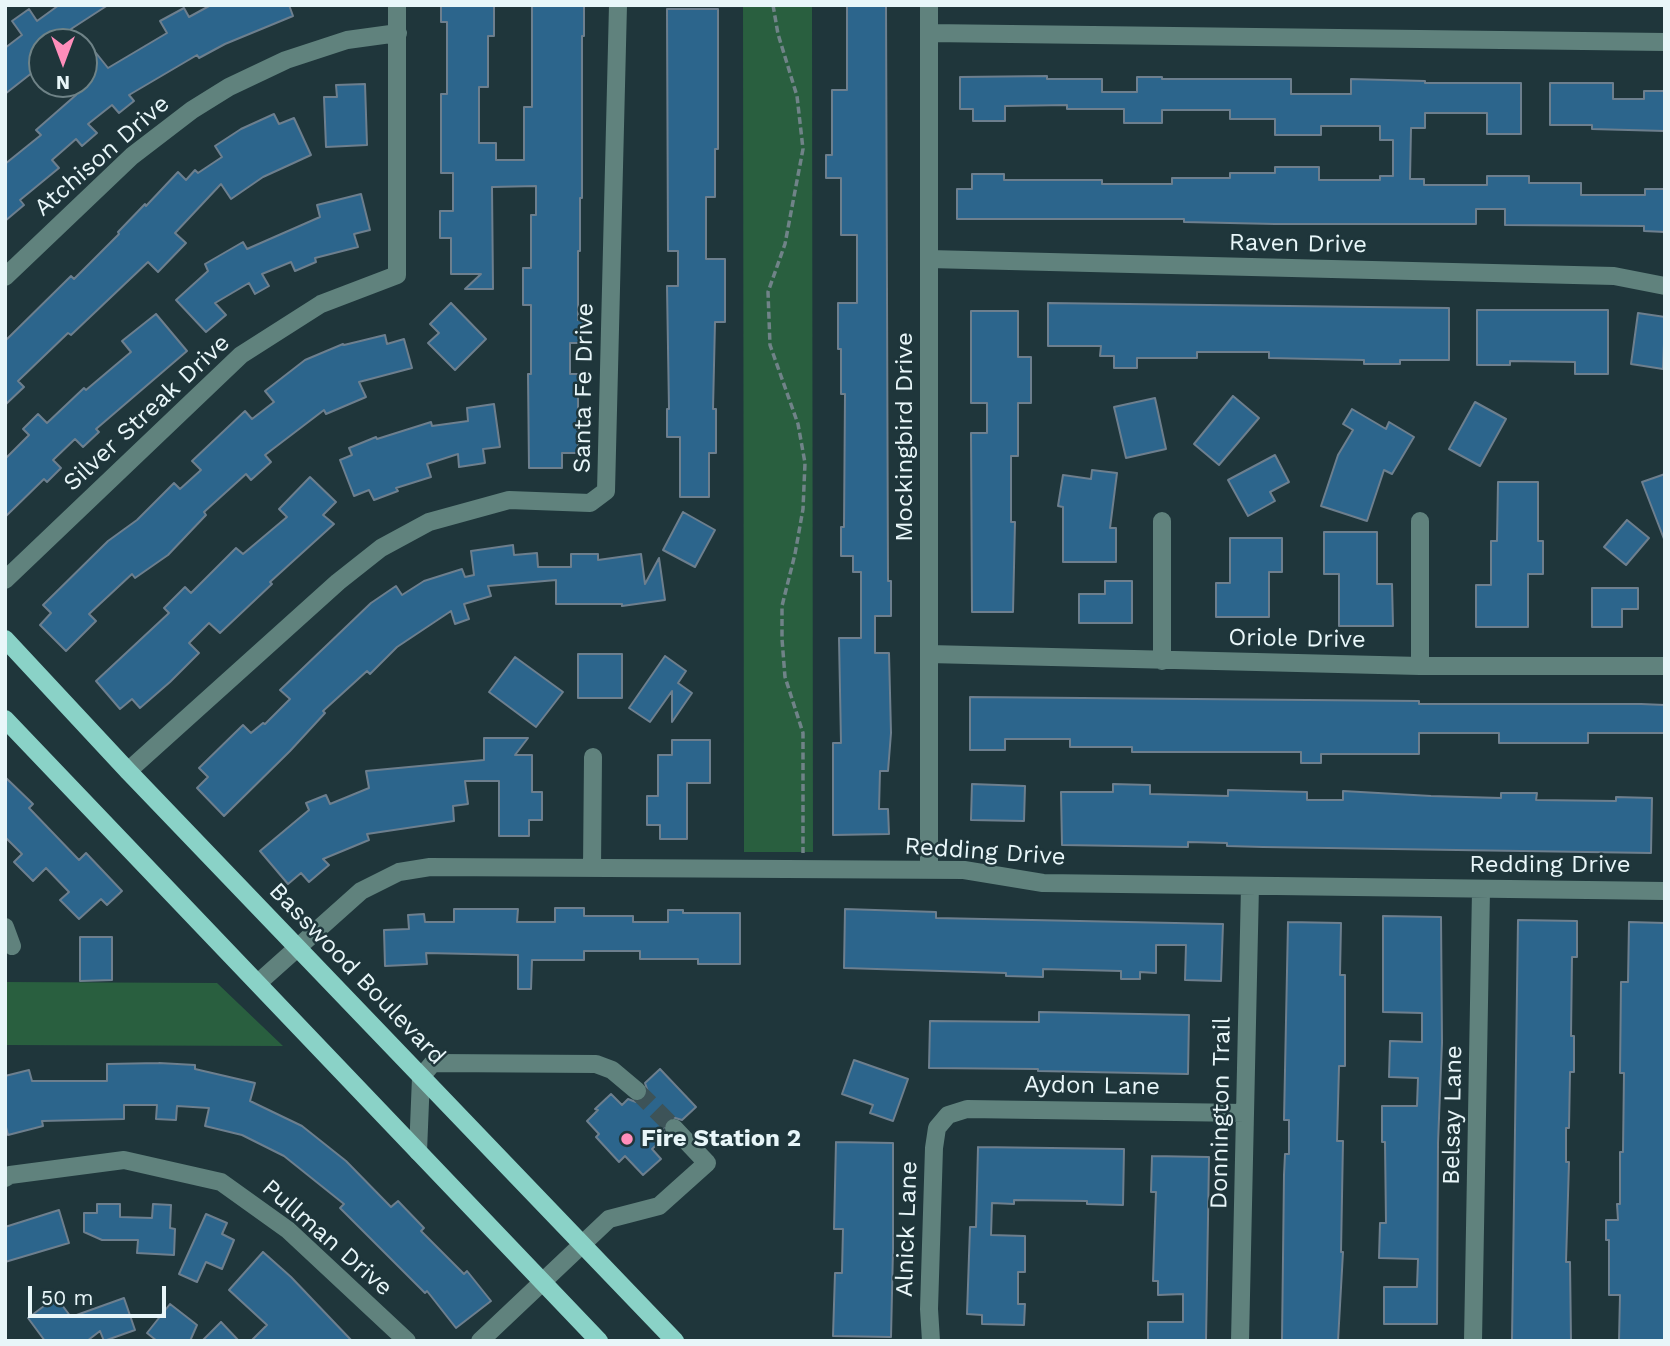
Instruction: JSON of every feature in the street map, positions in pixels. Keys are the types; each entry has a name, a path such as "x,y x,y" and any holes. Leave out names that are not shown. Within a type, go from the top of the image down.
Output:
{"main road":[{"name":"Basswood Boulevard","path":"5,639 128,771 675,1341"},
{"path":"5,719 599,1341"}],"street":[{"name":"Silver Streak Drive","path":"5,580 242,355 321,304 397,275 397,5"},
{"name":"Santa Fe Drive","path":"128,771 338,582 381,548 429,522 509,500 590,503 606,491 618,5"},
{"name":"Mockingbird Drive","path":"929,5 929,870"},
{"name":"Atchison Drive","path":"5,277 132,156 192,110 229,87 286,60 347,40 397,33"},
{"path":"929,33 1665,42"},
{"name":"Raven Drive","path":"929,259 1614,276 1665,286"},
{"path":"1162,521 1162,661"},
{"path":"1420,521 1420,666"},
{"name":"Oriole Drive","path":"929,653 1420,666 1665,666"},
{"path":"592,868 593,757"},
{"name":"Redding Drive","path":"258,983 361,891 399,872 439,867 929,870 978,872 1043,883 1665,891"},
{"name":"Donnington Trail","path":"1240,1341 1250,886"},
{"name":"Belsay Lane","path":"1473,1341 1481,890"},
{"path":"5,927 12,946"},
{"path":"418,1152 421,1077 432,1064 589,1063 612,1070 637,1091"},
{"name":"Aydon Lane","path":"942,1121 956,1111 967,1109 1245,1113"},
{"name":"Alnick Lane","path":"930,1341 934,1148 937,1128 942,1121"},
{"path":"480,1341 609,1219 659,1206 707,1163 674,1128"},
{"name":"Pullman Drive","path":"5,1178 10,1175 124,1160 221,1182 288,1230 407,1341"}],"path":[{"path":"773,5 778,34 797,96 803,149 785,244 768,292 770,345 798,424 805,463 803,509 782,606 785,677 803,733 803,869"}],"green space":[{"path":"743,5 812,5 813,852 744,852"},
{"path":"5,982 217,983 283,1046 5,1045"}],"building":[{"path":"59,5 108,5 73,28 28,28 28,76 5,94 5,48 22,35 12,21 29,9 37,21"},
{"path":"211,5 289,5 293,16 225,44 199,58 197,55 129,95 134,101 119,113 112,105 88,124 97,133 82,146 76,139 52,160 59,168 20,200 24,205 5,221 5,164 41,135 36,130 73,98 98,98 98,56 108,68 167,33 160,21 184,8 189,17"},
{"path":"441,5 494,5 494,36 488,36 488,87 479,87 479,143 496,143 496,160 524,160 524,107 532,107 532,5 584,5 582,198 578,251 578,320 583,320 583,343 570,343 570,374 578,374 578,453 562,453 562,468 529,468 528,374 531,374 531,305 523,305 523,268 531,268 531,215 536,215 536,186 492,187 493,289 465,289 481,274 451,274 451,238 440,238 440,211 453,211 453,173 441,173 441,94 447,94 447,22 441,22"},
{"path":"847,5 886,5 888,581 891,581 891,616 875,616 875,653 889,653 891,733 888,771 880,771 879,809 888,809 889,834 833,835 833,743 841,743 839,638 861,638 861,572 853,572 853,556 841,556 841,527 844,527 845,394 841,394 841,349 838,349 838,303 857,303 857,235 841,235 841,178 826,178 826,155 832,155 832,90 847,90"},
{"path":"667,9 718,9 718,149 715,149 715,197 706,197 706,259 725,259 725,322 715,322 713,409 716,409 716,453 709,453 709,497 680,497 680,437 667,437 667,286 678,286 678,251 668,251"},
{"path":"1047,76 1047,79 1102,79 1102,92 1137,92 1137,77 1291,79 1291,94 1351,94 1351,79 1425,83 1521,83 1521,134 1487,134 1487,113 1425,113 1425,128 1411,128 1410,179 1424,179 1424,185 1487,185 1487,176 1529,176 1529,183 1581,183 1581,195 1645,195 1645,189 1665,189 1665,232 1644,231 1644,226 1505,225 1505,209 1476,209 1476,224 1275,224 1184,222 1184,219 957,219 957,189 972,189 972,174 1004,174 1004,180 1102,180 1102,184 1172,184 1172,178 1230,178 1230,173 1275,173 1275,167 1319,167 1319,180 1380,180 1380,176 1393,176 1393,140 1380,140 1380,126 1321,126 1321,135 1275,135 1275,119 1230,119 1230,110 1162,110 1162,123 1124,123 1124,109 1067,109 1067,105 1005,106 1005,121 973,121 973,109 960,109 960,77"},
{"path":"1550,83 1613,83 1613,99 1644,99 1644,91 1665,91 1665,131 1592,129 1592,125 1550,125"},
{"path":"365,84 367,145 326,147 324,97 337,97 336,85"},
{"path":"274,114 279,124 294,118 311,155 263,177 231,199 221,184 175,233 186,243 158,272 148,262 18,381 24,387 5,405 5,341 71,276 74,279 178,172 186,180 195,170 198,173 222,157 215,146 241,129"},
{"path":"361,194 370,230 354,234 358,247 315,258 316,262 295,271 291,262 262,274 269,286 255,294 249,283 215,303 226,315 206,332 176,300 208,271 205,264 243,242 247,249 320,217 317,205"},
{"path":"451,303 486,339 455,370 428,343 439,333 430,324"},
{"path":"1048,303 1449,308 1449,360 1400,360 1400,364 1364,364 1364,360 1269,358 1269,352 1197,352 1197,358 1137,358 1137,368 1114,368 1114,356 1100,356 1101,346 1048,346"},
{"path":"1477,310 1608,310 1608,374 1575,374 1575,362 1510,361 1510,365 1477,365"},
{"path":"971,311 1018,311 1018,357 1031,357 1031,403 1018,403 1018,456 1011,456 1011,522 1015,522 1013,612 972,612 971,433 987,433 987,403 971,403"},
{"path":"1638,313 1665,317 1663,369 1631,364"},
{"path":"156,314 187,351 96,429 99,432 83,447 75,439 53,460 61,468 47,482 44,479 5,517 5,459 29,435 23,429 38,414 47,423 84,388 86,390 131,352 122,341"},
{"path":"385,335 387,344 404,339 412,368 359,382 366,397 326,414 324,410 265,455 271,462 251,480 246,474 204,512 206,515 168,555 135,578 132,574 89,614 96,621 66,651 40,625 51,613 43,605 108,541 137,520 174,483 180,489 201,470 192,461 245,411 252,419 274,402 265,391 305,360 343,344"},
{"path":"1233,396 1259,418 1219,465 1194,444"},
{"path":"1155,398 1166,449 1126,458 1114,407"},
{"path":"1475,402 1506,419 1480,466 1449,449"},
{"path":"494,404 500,447 483,449 485,463 459,467 458,454 427,464 431,477 396,488 398,491 374,500 369,490 354,496 340,460 352,455 349,448 376,437 377,439 431,422 432,426 468,421 467,408"},
{"path":"1352,409 1386,429 1389,422 1414,437 1392,474 1384,470 1367,521 1321,506 1338,455 1353,430 1343,424"},
{"path":"1275,455 1289,482 1270,492 1275,501 1248,516 1228,480"},
{"path":"1092,470 1117,473 1110,528 1116,528 1116,562 1063,562 1063,507 1058,506 1063,475 1091,479"},
{"path":"1665,474 1665,539 1664,539 1642,482"},
{"path":"310,477 336,502 323,515 334,524 270,582 272,584 220,633 209,623 189,643 199,653 140,708 132,699 120,709 96,681 169,613 164,608 185,587 191,593 236,548 243,554 287,517 279,509"},
{"path":"1498,482 1538,482 1538,541 1543,541 1543,574 1528,574 1528,627 1476,627 1476,585 1491,585 1491,541 1497,541"},
{"path":"683,512 715,530 695,567 663,550"},
{"path":"1627,520 1649,538 1626,565 1604,547"},
{"path":"1324,532 1377,532 1377,584 1392,584 1393,626 1339,626 1339,574 1324,574"},
{"path":"1230,538 1282,538 1282,572 1269,572 1269,617 1216,617 1216,583 1230,583"},
{"path":"513,545 514,555 537,553 538,567 571,567 571,554 598,554 598,560 641,554 645,584 659,558 665,600 622,606 556,604 556,580 488,586 491,596 464,604 469,619 455,624 451,611 397,647 370,674 367,671 323,711 325,713 290,751 224,816 197,788 208,777 199,768 243,725 251,733 265,724 290,699 280,690 371,603 396,586 402,595 424,581 462,569 465,577 474,575 471,551"},
{"path":"1105,581 1132,581 1132,623 1079,623 1079,594 1105,594"},
{"path":"1592,588 1638,588 1638,609 1622,609 1622,627 1592,627"},
{"path":"578,654 622,654 622,698 578,698"},
{"path":"665,656 686,671 678,683 692,693 672,722 672,691 650,722 629,708"},
{"path":"515,657 563,692 536,727 489,692"},
{"path":"970,697 1665,705 1665,733 1588,733 1588,743 1499,743 1499,733 1419,733 1419,754 1321,754 1321,763 1301,763 1301,752 1132,752 1132,747 1070,747 1070,739 1005,739 1005,750 970,750"},
{"path":"484,738 528,738 515,755 532,755 532,792 542,792 542,820 529,820 529,836 499,836 499,781 465,781 468,804 453,806 454,821 367,834 369,840 323,859 329,865 309,882 301,873 288,884 260,851 309,810 306,803 326,795 330,804 369,788 366,771 484,760"},
{"path":"672,740 710,740 710,783 687,783 687,839 660,839 660,825 647,825 647,796 658,796 658,755 672,755"},
{"path":"5,777 33,804 29,808 79,860 86,853 122,891 107,905 101,899 79,919 60,900 69,892 46,868 33,881 14,862 22,854 5,837"},
{"path":"972,784 1025,786 1024,821 971,820"},
{"path":"1113,784 1150,785 1150,794 1228,796 1228,790 1307,792 1307,800 1343,800 1343,791 1501,798 1501,793 1537,793 1536,800 1616,801 1616,797 1652,798 1651,853 1263,847 1188,842 1188,847 1062,845 1061,792 1113,792"},
{"path":"555,908 584,908 584,916 633,916 633,922 668,922 668,910 683,910 683,913 740,913 740,964 698,964 698,959 640,959 640,951 584,951 584,960 532,960 531,989 518,989 518,955 426,953 427,964 385,966 384,930 409,929 408,915 424,914 425,922 454,922 454,909 518,909 517,922 555,922"},
{"path":"845,909 936,912 936,918 1223,924 1221,981 1185,980 1186,945 1156,945 1156,973 1140,972 1140,979 1121,979 1121,971 1043,969 1043,977 1006,976 1006,973 844,968"},
{"path":"1383,916 1441,917 1442,1043 1438,1143 1437,1324 1384,1324 1384,1287 1417,1287 1418,1259 1379,1258 1380,1223 1386,1223 1382,1106 1417,1106 1418,1078 1389,1077 1390,1041 1422,1042 1422,1013 1383,1012"},
{"path":"1518,920 1577,921 1577,957 1572,957 1571,1036 1574,1036 1574,1072 1570,1072 1569,1128 1566,1128 1566,1162 1569,1162 1566,1262 1570,1262 1571,1341 1512,1341"},
{"path":"1288,922 1341,923 1340,975 1345,975 1345,1066 1339,1066 1337,1141 1343,1141 1343,1252 1338,1341 1282,1341 1284,1175 1285,1154 1289,1154 1289,1120 1284,1120"},
{"path":"1629,922 1665,923 1665,1341 1619,1341 1620,1295 1609,1295 1609,1240 1606,1240 1606,1220 1618,1220 1617,1204 1620,1204 1624,1073 1620,1073 1621,982 1628,982"},
{"path":"80,937 112,937 112,980 80,981"},
{"path":"1039,1012 1189,1015 1188,1074 929,1068 930,1021 1039,1022"},
{"path":"854,1060 908,1079 893,1121 870,1113 873,1105 842,1094"},
{"path":"107,1064 195,1065 195,1069 255,1083 250,1101 302,1126 346,1161 391,1207 398,1201 424,1228 421,1231 464,1274 467,1271 491,1301 456,1328 427,1291 425,1293 340,1208 344,1204 284,1156 242,1135 205,1126 209,1108 177,1106 176,1120 156,1119 157,1105 124,1105 124,1119 42,1121 43,1126 8,1135 5,1123 5,1076 29,1070 32,1081 107,1081"},
{"path":"660,1069 696,1107 682,1120 672,1117 666,1120 663,1130 666,1136 652,1149 661,1159 643,1175 625,1156 619,1162 596,1137 599,1134 587,1121 611,1094 622,1105 628,1099 636,1102 645,1099 648,1092 645,1083"},
{"path":"836,1142 893,1143 891,1337 833,1336 835,1273 842,1273 843,1229 834,1229"},
{"path":"978,1147 1124,1149 1123,1205 1087,1204 1087,1201 1014,1200 1014,1204 992,1203 991,1235 1025,1236 1025,1272 1018,1272 1018,1304 1025,1304 1024,1325 982,1324 982,1315 967,1314 970,1227 976,1227"},
{"path":"1152,1156 1209,1157 1206,1341 1148,1341 1148,1322 1183,1322 1183,1294 1158,1295 1158,1281 1153,1281 1156,1192 1151,1192"},
{"path":"97,1204 120,1204 120,1217 152,1218 153,1204 171,1205 170,1228 175,1229 174,1255 137,1253 138,1240 102,1240 84,1232 84,1213 97,1213"},
{"path":"59,1210 69,1243 5,1262 5,1227"},
{"path":"206,1214 227,1223 222,1234 234,1240 222,1269 206,1262 197,1282 179,1274"},
{"path":"263,1252 291,1277 352,1341 251,1341 267,1325 229,1290"},
{"path":"56,1297 71,1317 124,1298 135,1330 104,1341 100,1331 87,1341 45,1341 28,1318"},
{"path":"170,1304 197,1325 190,1341 157,1341 147,1333"},
{"path":"221,1322 239,1341 202,1341"}],"tunnel":[{"path":"637,1091 674,1128"}],"place":[{"name":"Fire Station 2","path":"627,1139"}]}
